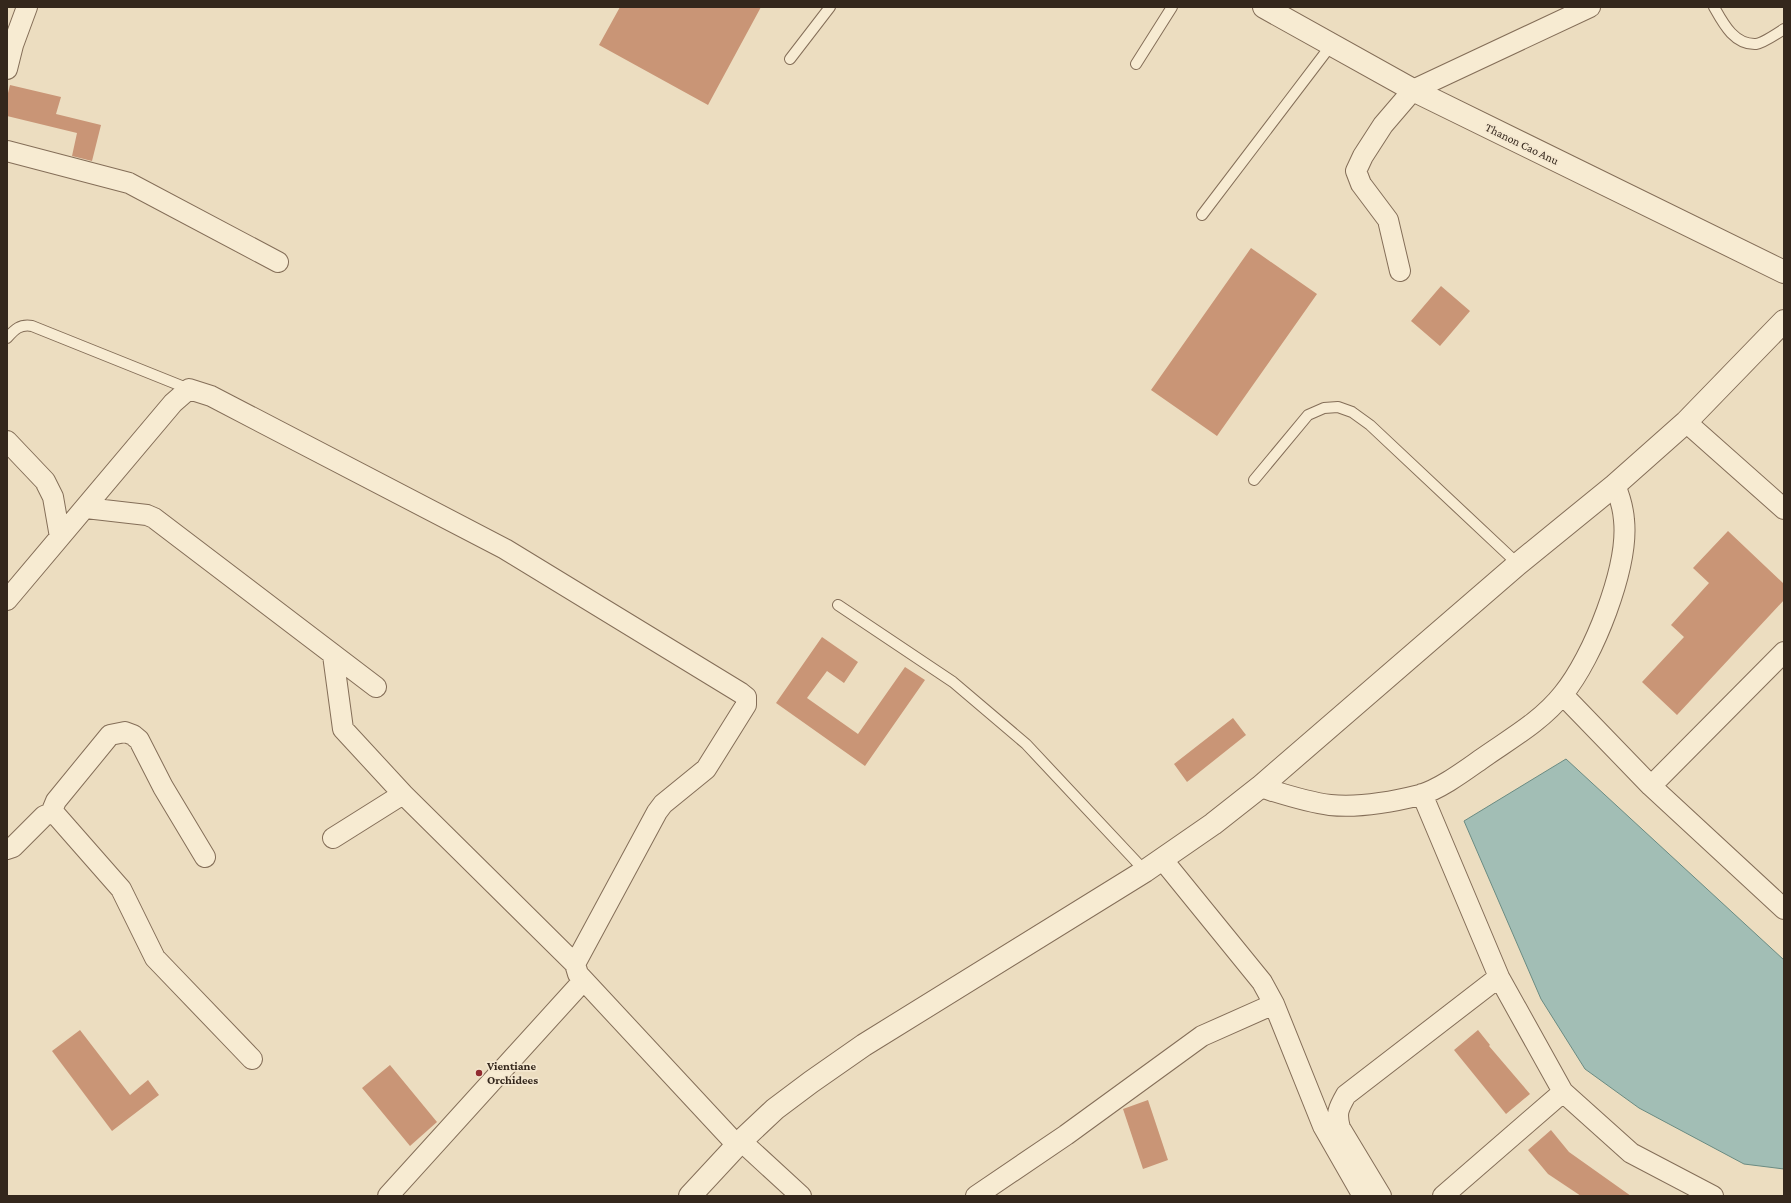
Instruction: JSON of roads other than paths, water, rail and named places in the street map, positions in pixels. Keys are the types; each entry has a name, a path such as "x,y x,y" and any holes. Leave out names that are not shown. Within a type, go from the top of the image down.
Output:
{"street":[{"path":"7,69 13,45 27,7"},
{"name":"Thanon Cao Anu","path":"1264,7 1413,90 1784,272"},
{"path":"1400,271 1388,220 1361,184 1356,171 1363,156 1383,125 1413,90 1590,7"},
{"path":"7,151 129,183 278,262"},
{"path":"690,1196 739,1143 775,1109 864,1045 1145,871 1213,824 1260,787 1518,564 1615,485 1686,422 1784,321"},
{"path":"7,600 173,403 189,389 211,396 505,549 746,697 746,705 706,769 663,804 657,812 579,972 388,1196"},
{"path":"1686,422 1784,509"},
{"path":"7,441 45,480 53,497 60,537"},
{"path":"1260,787 1299,799 1331,805 1380,802 1422,794 1453,779 1537,720 1563,695 1575,677 1599,630 1619,572 1624,542 1624,521 1621,501 1615,485"},
{"path":"86,508 147,515 154,518 376,687"},
{"path":"1651,786 1784,652"},
{"path":"333,655 343,730 403,794 579,972 739,1143 801,1196"},
{"path":"1563,695 1651,786 1784,909"},
{"path":"7,849 13,847 44,816 51,813 56,801 110,735 125,732 133,735 139,740 163,787 205,857"},
{"path":"333,838 403,794"},
{"path":"1422,794 1499,977 1563,1092 1632,1153 1713,1196"},
{"path":"51,813 56,815 121,889 155,958 252,1059"},
{"path":"1162,859 1262,982 1274,1004 1323,1126 1363,1196"},
{"path":"1381,1196 1340,1128 1337,1117 1338,1107 1346,1095 1499,977"},
{"path":"976,1196 1066,1136 1202,1036 1274,1004"},
{"path":"1442,1196 1563,1092"}],"lane":[{"path":"790,59 830,7"},
{"path":"1136,64 1172,7"},
{"path":"1714,7 1727,30 1742,41 1757,44 1784,29"},
{"path":"1202,215 1332,44"},
{"path":"7,338 19,326 32,326 189,389"},
{"path":"1254,480 1308,415 1324,408 1338,407 1352,412 1370,425 1518,564"},
{"path":"838,605 953,682 1026,744 1145,871"}],"water":[{"path":"1566,759 1784,960 1784,1169 1744,1164 1639,1108 1585,1069 1541,999 1464,821"}],"place":[{"name":"Vientiane Orchidees","path":"479,1073"}]}
